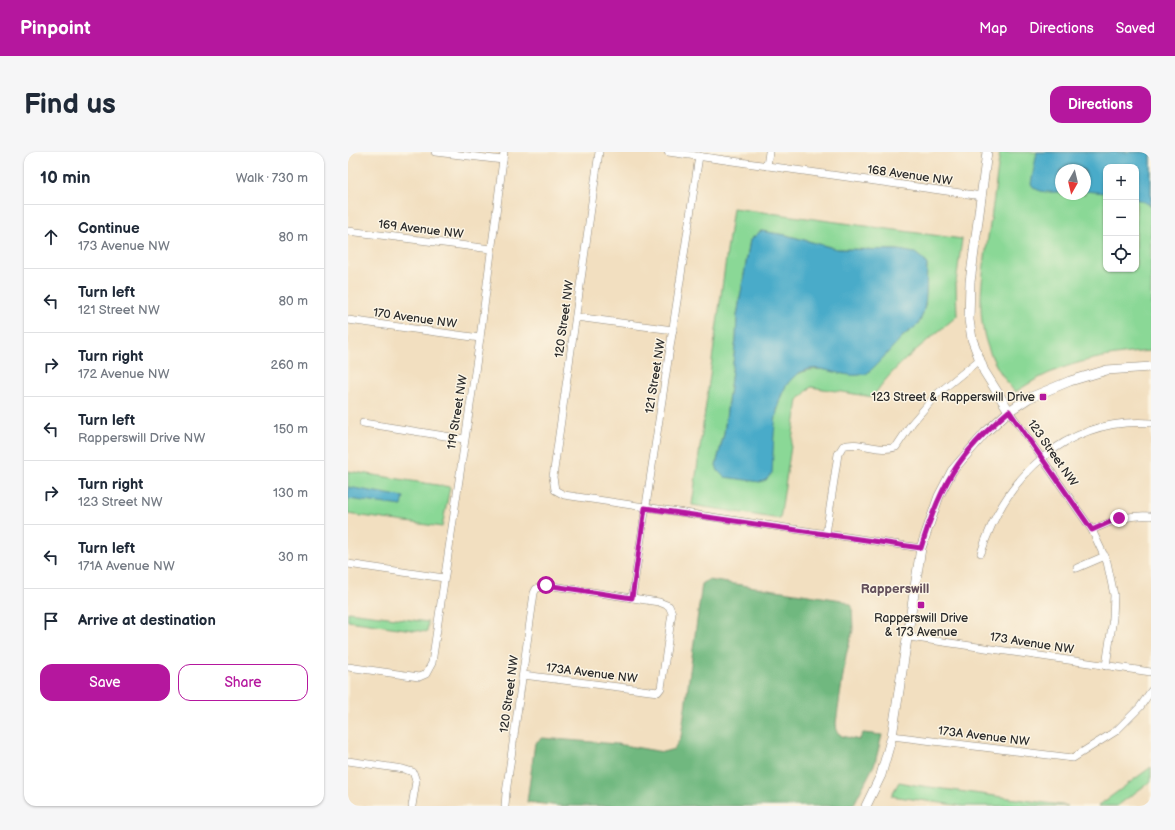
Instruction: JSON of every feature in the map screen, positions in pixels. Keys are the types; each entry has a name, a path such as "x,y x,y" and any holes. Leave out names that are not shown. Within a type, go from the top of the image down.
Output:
{"street":[{"path":"435,152 503,160"},
{"name":"119 Street NW","path":"348,668 420,677 426,674 432,663 480,338 504,152"},
{"name":"120 Street NW","path":"599,152 553,477 555,490 564,495 645,508"},
{"name":"168 Avenue NW","path":"668,152 982,196"},
{"path":"767,166 769,152"},
{"name":"123 Street NW","path":"988,152 970,282 968,307 972,339 979,360 990,383 1092,530 1105,556 1110,571 1114,595 1113,618 1106,666"},
{"name":"121 Street NW","path":"632,598 699,156"},
{"name":"169 Avenue NW","path":"348,231 491,249"},
{"path":"576,317 673,330"},
{"name":"170 Avenue NW","path":"348,320 480,338"},
{"path":"826,534 838,454 843,446 851,445 886,449 896,447 912,423 937,394 979,360"},
{"path":"866,806 882,775 892,736 921,548 939,496 952,471 973,444 1009,411 1029,398 1107,370 1151,367"},
{"path":"363,423 464,439"},
{"path":"981,553 991,525 1004,500 1019,481 1057,447 1094,430 1118,425 1151,423"},
{"path":"645,508 921,548"},
{"path":"1092,530 1124,517 1151,516"},
{"path":"1077,568 1105,556"},
{"path":"348,564 444,578"},
{"name":"120 Street NW","path":"505,806 535,591 539,586 546,585 632,598"},
{"name":"173A Avenue NW","path":"523,675 658,692 661,688 672,617 669,606 659,602 632,598"},
{"name":"173 Avenue NW","path":"908,637 1151,672"},
{"name":"173A Avenue NW","path":"892,736 1073,758 1116,731 1140,707 1151,690"},
{"path":"348,761 403,769 413,772 416,781 412,806"}],"green space":[{"path":"1000,152 1151,152 1151,351 1109,356 1067,366 1038,379 1015,392 1001,373 991,355 985,337 982,318 982,280"},
{"path":"733,208 962,239 956,283 957,316 901,364 890,375 873,397 811,387 798,400 780,519 692,505","holes":["761,231 786,235 837,249 899,250 927,265 925,305 919,323 857,375 818,369 800,373 792,379 783,390 779,407 776,412 716,465 724,434 736,339 737,316 750,240"]},
{"path":"348,471 450,487 442,527 348,514"},
{"path":"708,580 842,600 852,606 853,630 846,655 836,723 837,732 842,736 859,740 863,733 882,735 875,763 853,806 561,806 527,802 535,743 542,738 617,744 663,752 674,749 681,737 702,584"},
{"path":"348,612 428,622 427,632 348,621"},
{"path":"1151,767 1151,781 1117,806 1098,806"},
{"path":"899,782 1068,806 962,806 891,796"}],"water":[{"path":"1037,152 1151,152 1151,205 1139,200 1139,164 1103,164 1103,193 1091,192 1091,164 1055,164 1055,192 1040,191 1031,184"},
{"path":"761,231 786,235 837,249 899,250 915,253 924,260 927,265 925,301 923,314 919,323 904,335 869,372 860,375 850,375 823,370 806,370 797,374 789,382 779,401 775,425 772,473 766,480 760,482 724,477 718,471 716,465 724,434 736,339 737,316 750,240"},
{"path":"348,487 404,497 402,506 348,499"}],"place":[{"name":"123 Street & Rapperswill Drive","path":"1043,397"},
{"name":"Rapperswill Drive & 173 Avenue","path":"921,605"}],"district":[{"name":"Rapperswill","path":"895,588"}],"route":[{"path":"546,585 632,598 645,508 921,548 939,496 952,471 973,444 1009,411 1092,530 1119,518"}]}
